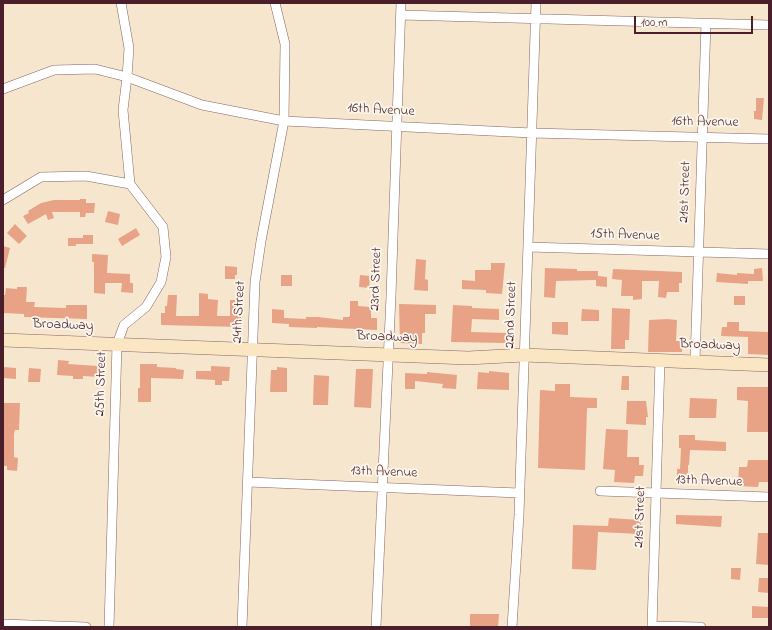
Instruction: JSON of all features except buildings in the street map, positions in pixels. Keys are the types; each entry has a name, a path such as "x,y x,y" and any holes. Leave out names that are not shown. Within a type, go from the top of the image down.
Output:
{"main road":[{"name":"Broadway","path":"3,340 468,358 524,355 769,365"}],"street":[{"path":"3,200 41,178 86,176 130,184 123,110 127,77 128,48 121,3"},
{"name":"24th Street","path":"242,627 248,482 251,350 255,282 261,241 284,120 285,44 275,3"},
{"name":"23rd Street","path":"376,627 401,3"},
{"name":"22nd Street","path":"512,627 519,515 536,3"},
{"path":"401,15 769,25"},
{"name":"21st Street","path":"695,362 706,23"},
{"name":"16th Avenue","path":"3,89 54,70 95,69 127,77 202,105 284,120 532,133 769,139"},
{"name":"25th Street","path":"109,627 117,344 124,325 146,307 161,282 166,257 163,227 130,184"},
{"name":"15th Avenue","path":"528,247 769,254"},
{"name":"21st Street","path":"652,626 660,360"},
{"name":"13th Avenue","path":"248,482 519,493"},
{"name":"13th Avenue","path":"600,491 769,497"},
{"path":"3,624 86,627"},
{"path":"652,626 701,627"}]}
